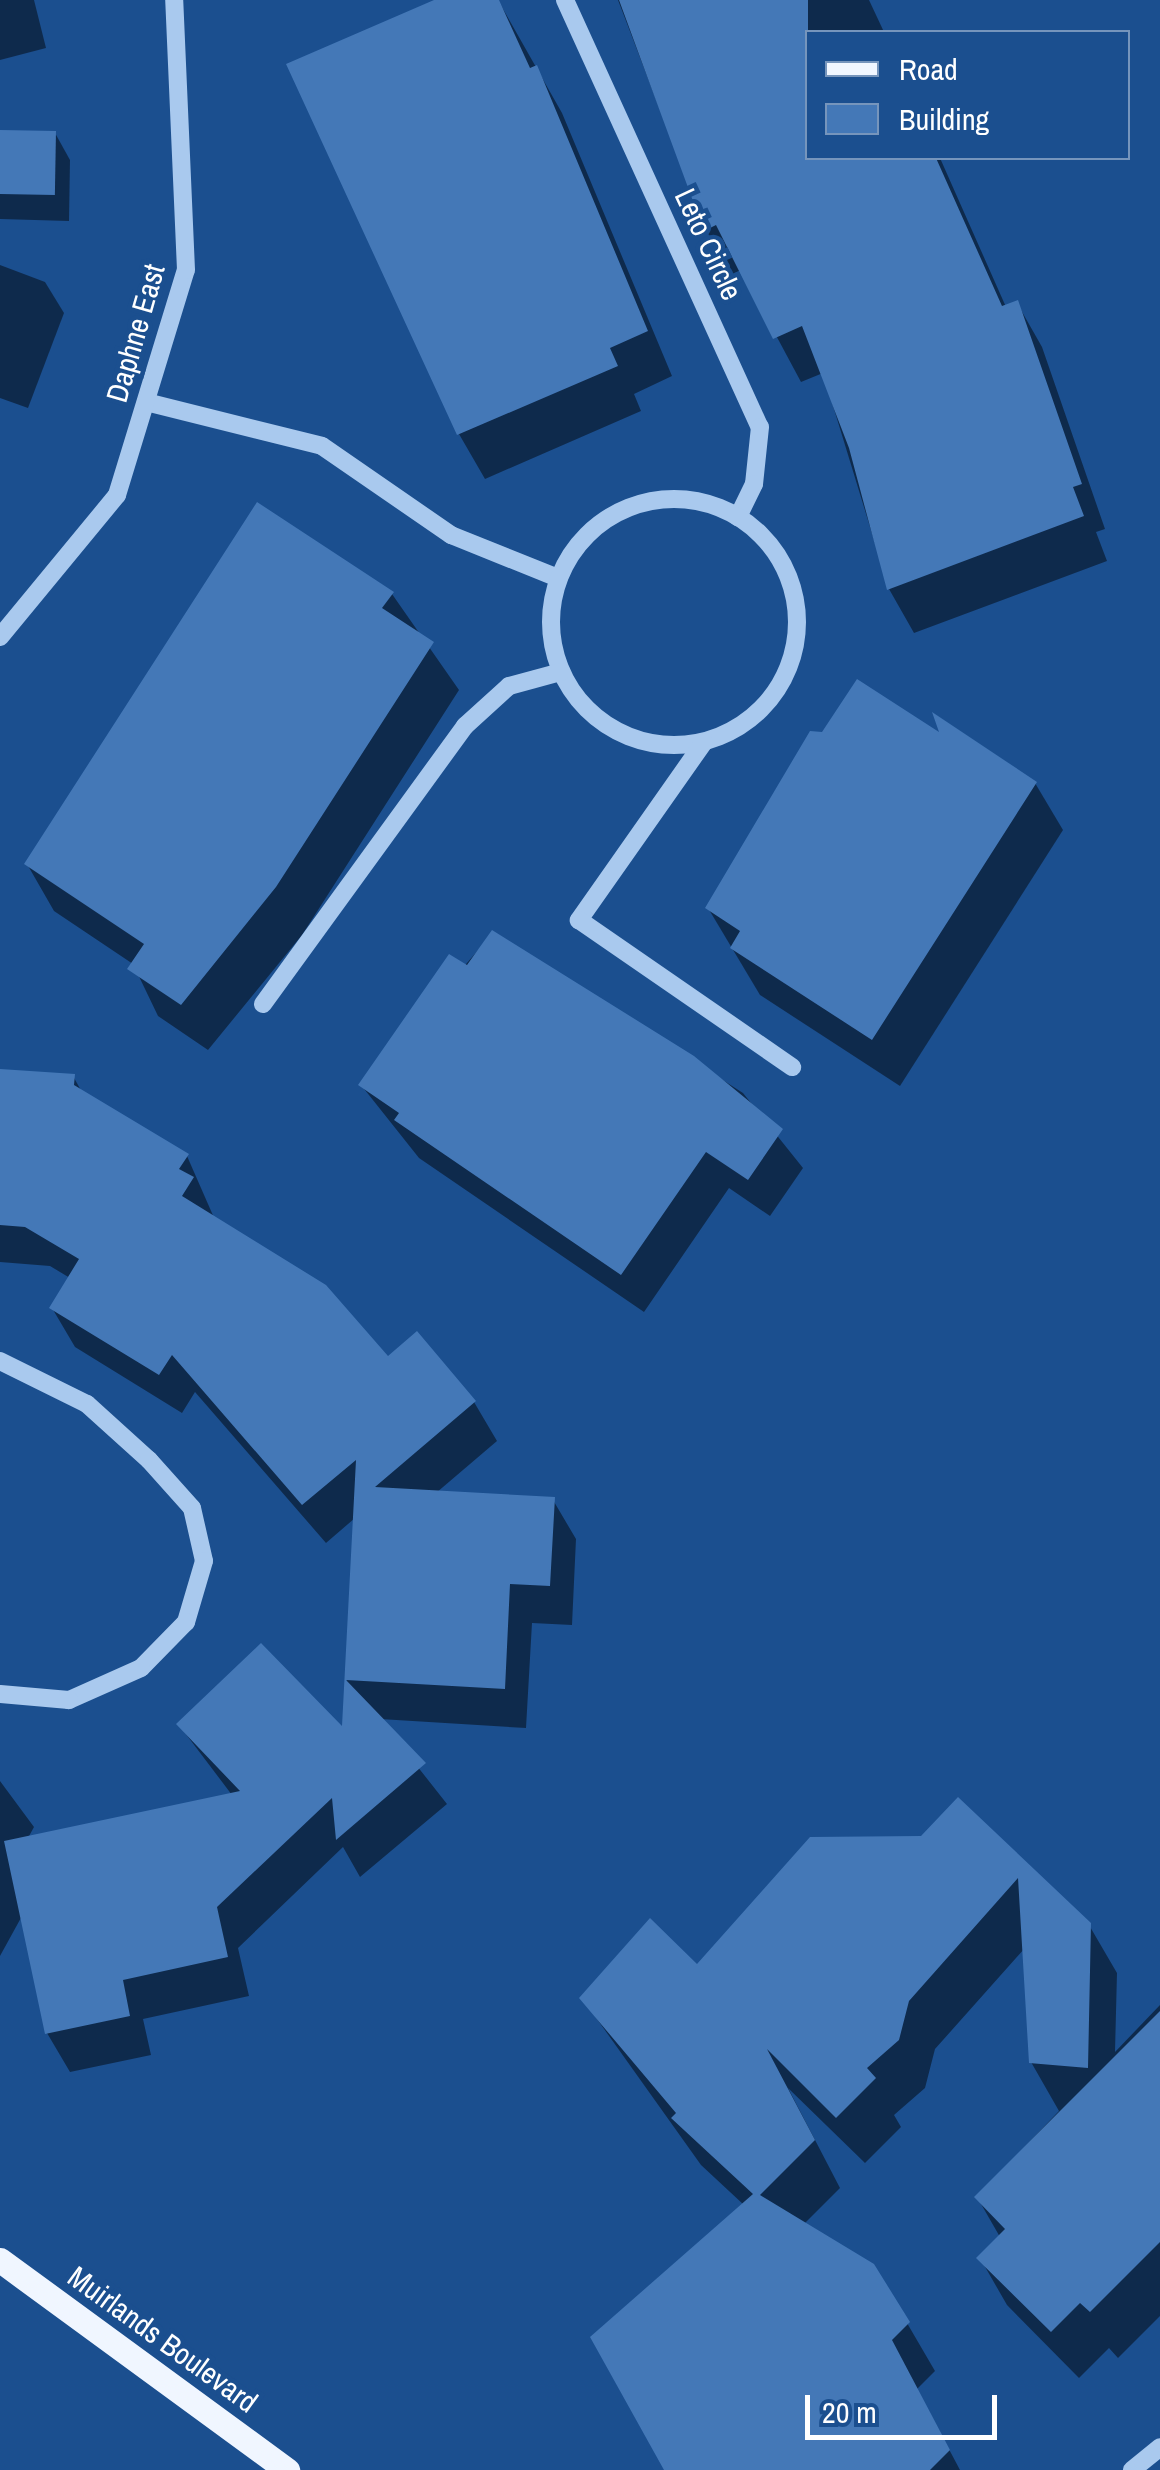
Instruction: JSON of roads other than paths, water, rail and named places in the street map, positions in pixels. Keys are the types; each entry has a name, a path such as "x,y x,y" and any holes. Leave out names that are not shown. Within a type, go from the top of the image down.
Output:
{"main road":[{"name":"Muirlands Boulevard","path":"0,2260 287,2470"}],"street":[{"name":"Daphne East","path":"0,636 116,495 186,270 174,0"},
{"name":"Leto Circle","path":"565,0 754,410 761,456 738,517"},
{"path":"146,402 322,446 451,535 558,578"},
{"path":"704,742 669,746 604,724 560,672 551,610 558,578 589,535 634,506 687,501 738,517 790,579 792,661 772,698 704,742 579,920 792,1067"},
{"path":"263,1004 465,726 509,686 560,672"},
{"path":"0,1360 88,1404 149,1460 192,1508 204,1561 186,1622 140,1668 69,1700 0,1694"},
{"path":"1132,2470 1160,2447"}]}
